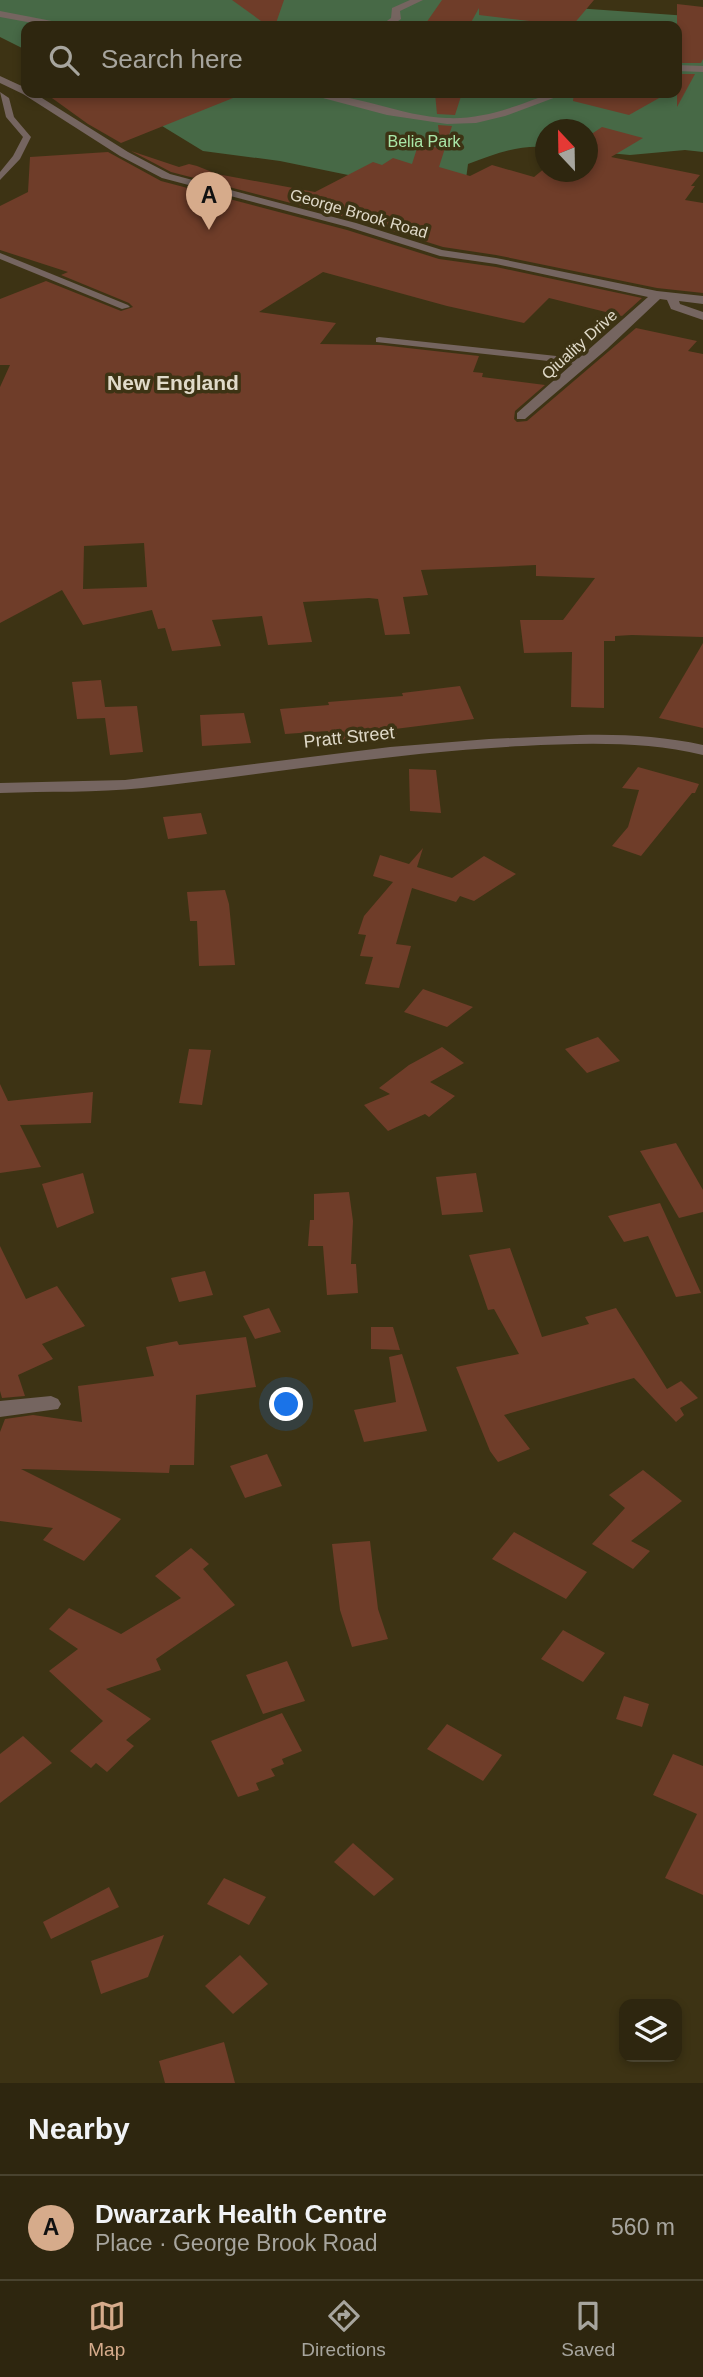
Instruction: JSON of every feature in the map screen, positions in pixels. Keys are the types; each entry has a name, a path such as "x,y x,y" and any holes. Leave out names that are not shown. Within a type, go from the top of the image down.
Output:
{"street":[{"path":"393,21 396,19 395,10 418,0"},
{"path":"0,14 36,21"},
{"path":"682,68 703,69"},
{"name":"George Brook Road","path":"0,79 21,89"},
{"name":"George Brook Road","path":"36,98 124,154 166,176 352,225 440,253 496,261 657,295 703,300"},
{"path":"332,98 420,117 463,121 519,108 548,98"},
{"name":"Qiuality Drive","path":"521,416 657,295"},
{"path":"673,296 675,306 703,316"},
{"name":"Pratt Street","path":"0,788 141,783 356,754 491,742 624,740 657,742 703,750"},
{"path":"0,1409 51,1404"}],"lane":[{"path":"0,94 5,99 10,117 27,137 18,157 0,177"},
{"path":"0,256 125,307"},
{"path":"379,340 583,362"}],"green space":[{"name":"Belia Park","path":"0,0 464,0 703,17 703,152 685,150 630,155 598,152 598,119 535,119 535,147 515,149 468,164 466,179 431,192 280,161 203,151 116,98 682,98 682,21 21,21 21,48 0,37"}],"building":[{"path":"232,0 284,0 277,21 261,21"},
{"path":"442,0 594,0 576,21 530,21 479,15 479,8 472,21 427,21"},
{"path":"677,4 703,7 701,63 682,63 682,21 677,21"},
{"path":"682,74 695,74 682,98"},
{"path":"52,98 233,98 121,143"},
{"path":"435,98 460,98 455,115 437,114"},
{"path":"573,98 659,98 629,115 573,101"},
{"path":"438,125 452,126 439,167 470,176 492,165 535,176 535,182 598,182 598,130 602,127 643,138 611,157 700,175 685,200 703,203 703,293 657,288 496,255 443,247 357,220 171,172 131,151 179,167 189,164 217,174 315,192 373,162 382,165 393,158 412,164 419,142 441,149"},
{"path":"108,152 161,181 347,230 439,259 496,267 642,298 622,316 549,298 524,323 447,306 323,272 259,312 336,323 320,344 381,345 479,356 473,372 483,373 482,377 545,385 515,411 514,419 517,422 527,421 636,328 697,341 688,351 703,354 703,637 632,635 615,636 615,641 604,641 604,708 571,707 572,652 524,653 520,620 563,620 595,578 536,576 536,565 421,570 428,595 403,597 410,634 385,635 378,599 369,598 303,602 312,642 268,645 262,616 212,620 221,646 172,651 165,628 158,629 152,610 83,625 62,590 0,623 0,387 10,365 0,365 0,299 46,281 121,311 133,307 61,275 68,272 0,250 0,206 28,192 30,157","holes":["144,543 147,587 83,589 84,546"]},
{"path":"703,643 703,728 659,718"},
{"path":"101,680 105,707 137,706 143,752 110,755 105,718 77,719 72,682"},
{"path":"460,686 474,719 395,729 397,735 332,742 328,731 285,734 280,709 403,696 402,693"},
{"path":"244,713 251,743 202,746 200,715"},
{"path":"638,767 699,784 695,793 692,793 641,856 612,846 628,827 639,790 622,788"},
{"path":"409,769 436,770 441,813 410,811"},
{"path":"201,813 207,834 168,839 163,817"},
{"path":"423,848 417,867 452,878 484,856 516,874 474,901 460,896 456,902 412,888 396,944 411,946 399,988 365,984 373,957 360,956 366,935 358,934 364,916 393,882 373,876 380,855 409,864"},
{"path":"225,890 229,904 235,965 199,966 197,921 190,921 187,892"},
{"path":"423,989 473,1007 447,1027 404,1012"},
{"path":"598,1037 620,1061 587,1073 565,1049"},
{"path":"442,1047 464,1063 430,1082 455,1096 429,1117 425,1114 388,1131 364,1105 390,1094 379,1088 409,1065"},
{"path":"189,1049 211,1050 202,1105 179,1103"},
{"path":"0,1084 8,1101 93,1092 91,1123 20,1125 41,1167 0,1173"},
{"path":"676,1143 703,1190 703,1212 679,1218 640,1151"},
{"path":"83,1173 94,1213 57,1228 42,1184"},
{"path":"476,1173 483,1212 442,1215 436,1177"},
{"path":"349,1192 353,1221 351,1264 356,1264 358,1293 327,1295 323,1246 308,1246 310,1220 314,1220 314,1194"},
{"path":"660,1203 701,1293 676,1297 648,1236 624,1242 608,1216"},
{"path":"0,1246 26,1299 57,1286 85,1326 42,1344 53,1359 18,1375 25,1396 2,1398 0,1391"},
{"path":"510,1248 542,1337 589,1324 585,1317 616,1308 667,1389 681,1381 698,1398 680,1408 684,1415 676,1422 634,1378 504,1415 530,1449 498,1462 490,1451 456,1367 519,1354 494,1309 488,1310 469,1255"},
{"path":"205,1271 213,1295 179,1302 171,1278"},
{"path":"269,1308 281,1332 255,1339 243,1316"},
{"path":"371,1327 393,1327 400,1350 371,1349"},
{"path":"246,1337 256,1387 196,1395 194,1465 170,1465 169,1473 21,1469 121,1519 84,1561 43,1540 53,1528 0,1521 0,1432 5,1419 33,1415 82,1422 78,1386 154,1376 146,1347 177,1341 179,1345"},
{"path":"402,1354 427,1431 364,1442 354,1410 396,1402 389,1357"},
{"path":"267,1454 282,1486 245,1498 230,1466"},
{"path":"643,1470 682,1501 631,1541 650,1551 633,1569 592,1544 625,1508 609,1495"},
{"path":"514,1532 587,1572 566,1599 492,1559"},
{"path":"370,1541 378,1609 388,1639 352,1647 340,1610 332,1544"},
{"path":"191,1548 209,1564 203,1569 235,1605 156,1659 161,1670 106,1689 151,1719 126,1740 134,1746 107,1772 96,1763 91,1768 70,1751 103,1721 49,1671 78,1649 49,1629 69,1608 121,1634 181,1598 155,1576"},
{"path":"563,1630 605,1653 583,1682 541,1659"},
{"path":"287,1661 305,1701 263,1714 246,1675"},
{"path":"624,1696 649,1704 642,1727 616,1719"},
{"path":"282,1713 302,1751 282,1759 284,1764 271,1769 275,1776 256,1783 259,1790 238,1797 211,1741"},
{"path":"447,1724 502,1755 483,1781 427,1749"},
{"path":"23,1736 52,1763 0,1803 0,1754"},
{"path":"673,1754 703,1766 703,1895 665,1878 697,1814 653,1795"},
{"path":"353,1843 394,1879 374,1896 334,1862"},
{"path":"224,1878 266,1897 249,1925 207,1904"},
{"path":"109,1887 119,1907 51,1939 43,1922"},
{"path":"164,1935 148,1977 101,1994 91,1961"},
{"path":"240,1955 268,1984 233,2014 205,1986"},
{"path":"224,2042 235,2083 165,2083 159,2061"}],"place":[{"name":"Dwarzark Health Centre","path":"209,230"}],"district":[{"name":"New England","path":"173,383"}]}
